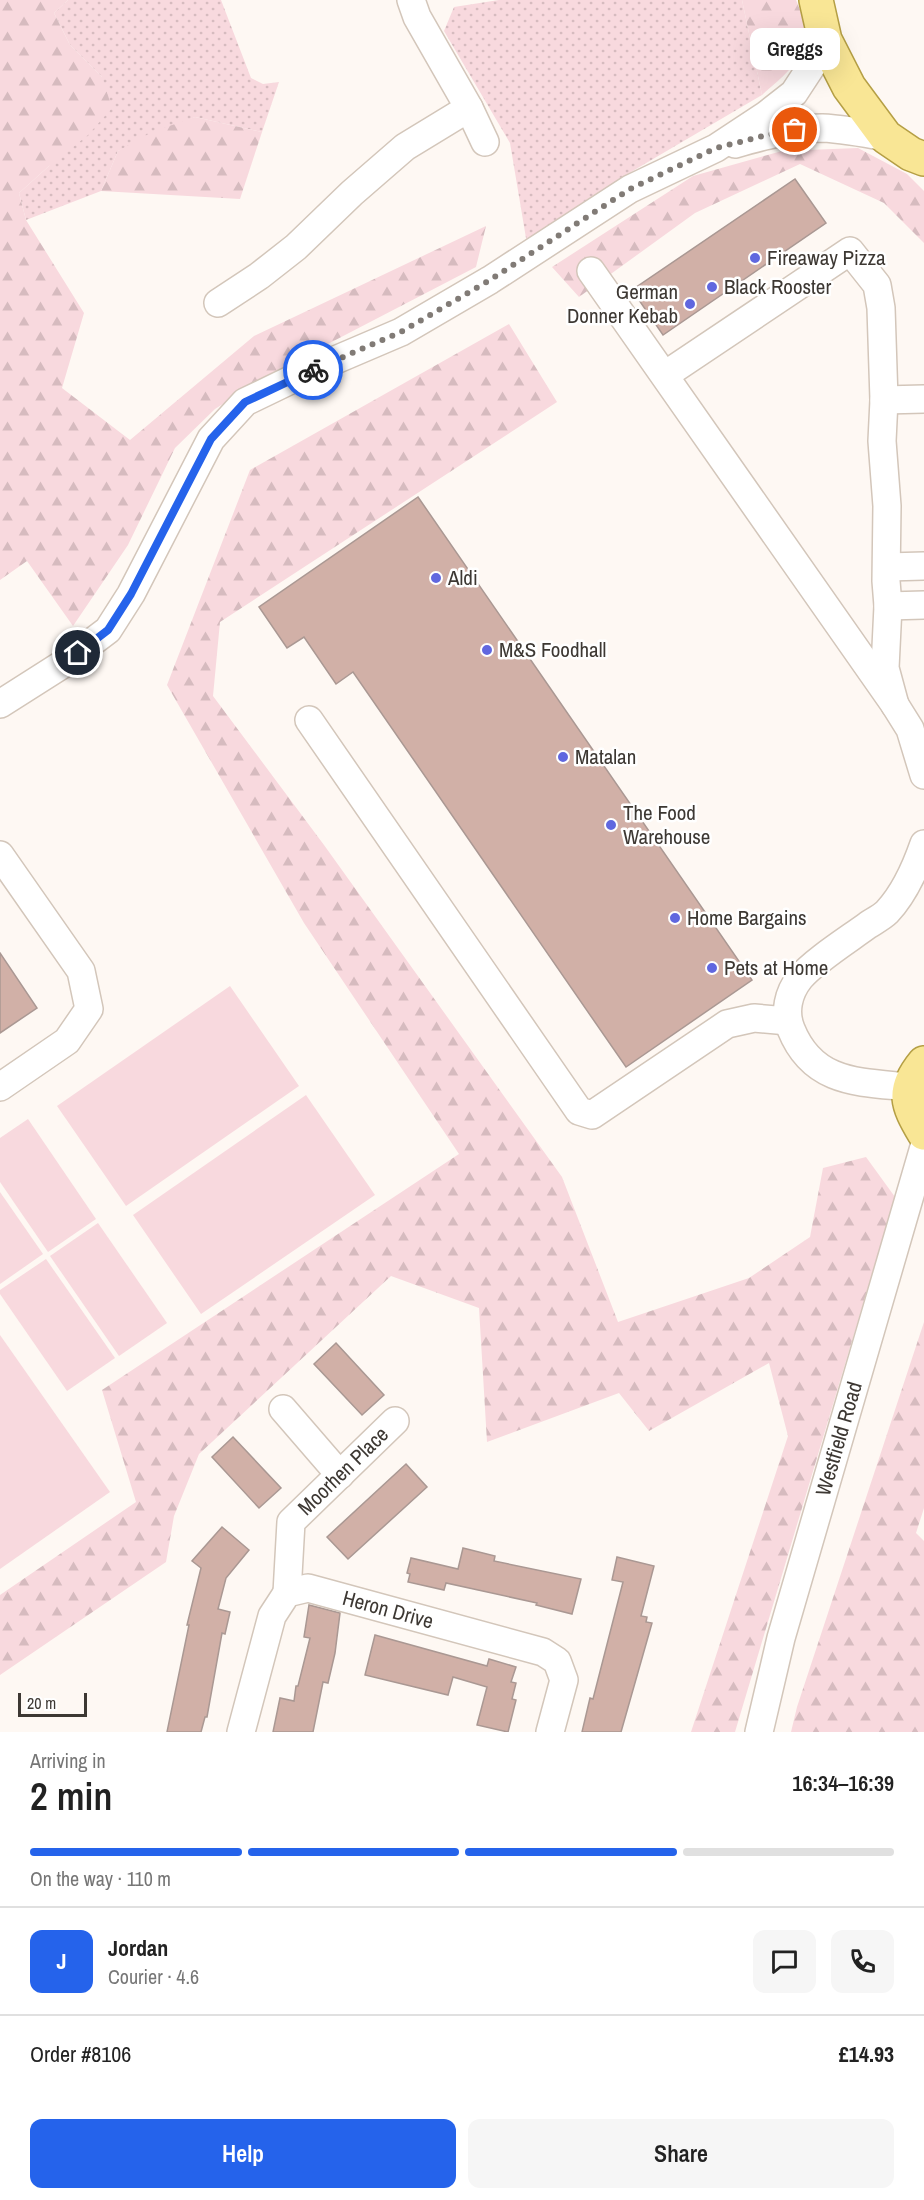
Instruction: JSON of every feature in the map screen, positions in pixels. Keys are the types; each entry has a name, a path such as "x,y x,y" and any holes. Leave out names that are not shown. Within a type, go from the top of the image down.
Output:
{"main road":[{"path":"816,0 825,55 886,137 910,154 924,159"},
{"path":"917,1075 910,1109 924,1132"}],"street":[{"path":"411,0 417,17 469,108 485,142"},
{"path":"0,704 63,664 108,630 131,594 211,439 245,402 305,373 401,332 490,280 630,189 716,148 766,115 794,93 825,55"},
{"path":"218,303 259,276 296,247 352,193 405,147 469,108"},
{"path":"716,148 775,133 821,128 849,130 886,137"},
{"path":"665,375 850,251 877,285 884,400 882,441 887,506 888,606 885,668 895,705"},
{"path":"591,271 895,705 910,729 922,757"},
{"path":"884,400 924,399"},
{"path":"887,567 924,566"},
{"path":"888,606 924,605"},
{"path":"309,720 579,1111 592,1115 728,1024 754,1018 788,1021"},
{"path":"917,1075 853,1082 820,1069 797,1044 788,1021 788,997 800,978 887,912 914,873 924,844"},
{"path":"0,855 81,971 89,1009 67,1041 0,1087"},
{"name":"Westfield Road","path":"759,1732 781,1638 924,1147"},
{"path":"284,1409 340,1474"},
{"name":"Moorhen Place","path":"286,1593 291,1522 394,1421"},
{"name":"Heron Drive","path":"286,1593 308,1588 543,1652 557,1661 564,1680 550,1732"},
{"path":"241,1732 272,1616 286,1593"}],"green space":[{"path":"0,0 68,0 54,13 70,45 102,77 112,108 88,135 19,193 26,220 84,313 62,388 130,440 254,336 486,226 476,267 272,373 215,409 175,448 128,545 73,626 27,561 0,580"},
{"path":"68,0 221,0 251,78 263,84 279,82 262,132 195,117 118,151 101,191 26,220 19,193 49,166 102,77 70,45 54,13"},
{"path":"499,0 742,0 762,95 619,179 527,244 510,143 444,31 454,7"},
{"path":"742,0 796,0 806,27 804,48 799,57 793,66 762,95"},
{"path":"195,117 262,132 240,199 101,191 118,151 152,132"},
{"path":"858,148 907,174 924,191 924,243 884,203 800,164 695,213 579,297 552,267 693,176 782,151"},
{"path":"509,324 557,402 220,622 213,696 324,845 562,1177 618,1322 749,1278 810,1237 823,1168 866,1157 895,1197 735,1732 691,1732 788,1436 769,1363 649,1431 619,1393 487,1442 479,1308 391,1276 199,1454 174,1516 166,1562 0,1675 0,1595 136,1502 102,1390 459,1154 304,923 167,685 250,470"},
{"path":"230,986 299,1086 126,1206 57,1106"},
{"path":"306,1095 375,1195 201,1314 133,1215"},
{"path":"28,1119 96,1219 48,1252 0,1182 0,1138"},
{"path":"0,1192 43,1254 0,1284"},
{"path":"98,1223 167,1323 119,1356 50,1256"},
{"path":"46,1259 115,1358 67,1391 0,1294 0,1290"},
{"path":"924,1322 924,1508 916,1533 924,1541 924,1732 791,1732 797,1707"},
{"path":"0,1335 110,1492 0,1569"}],"building":[{"path":"795,179 826,223 663,335 632,290"},
{"path":"418,497 752,980 626,1067 353,672 336,684 304,637 287,648 259,607"},
{"path":"0,953 37,1008 0,1033"},
{"path":"336,1343 384,1395 362,1415 314,1364"},
{"path":"233,1437 281,1488 259,1508 212,1457"},
{"path":"406,1464 427,1487 348,1559 327,1537"},
{"path":"222,1527 249,1550 226,1578 218,1609 230,1612 225,1634 222,1633 207,1717 205,1717 201,1732 167,1732 189,1625 187,1625 201,1568 192,1561"},
{"path":"463,1548 495,1556 494,1561 581,1579 572,1614 536,1605 537,1603 446,1583 444,1590 408,1582 410,1574 407,1573 411,1558 458,1569"},
{"path":"617,1557 654,1566 641,1616 647,1617 646,1622 652,1623 621,1732 582,1732 590,1698 593,1699 623,1582 612,1580"},
{"path":"309,1605 340,1613 335,1653 328,1683 323,1682 313,1732 273,1732 280,1698 294,1701 310,1638 304,1637"},
{"path":"375,1635 487,1666 489,1659 516,1667 511,1682 516,1683 512,1699 516,1700 508,1732 477,1725 487,1687 453,1677 448,1695 365,1675"}],"way so far":[{"path":"313,370 401,332 490,280 630,189 716,148 795,130"}],"place":[{"name":"Greggs","path":"795,130"},
{"name":"Fireaway Pizza","path":"755,258"},
{"name":"Black Rooster","path":"712,287"},
{"name":"German Donner Kebab","path":"690,304"},
{"name":"Aldi","path":"436,578"},
{"name":"M&S Foodhall","path":"487,650"},
{"name":"Matalan","path":"563,757"},
{"name":"The Food Warehouse","path":"611,825"},
{"name":"Home Bargains","path":"675,918"},
{"name":"Pets at Home","path":"712,968"}],"route":[{"path":"78,653 108,630 131,594 211,439 245,402 313,370"}]}
